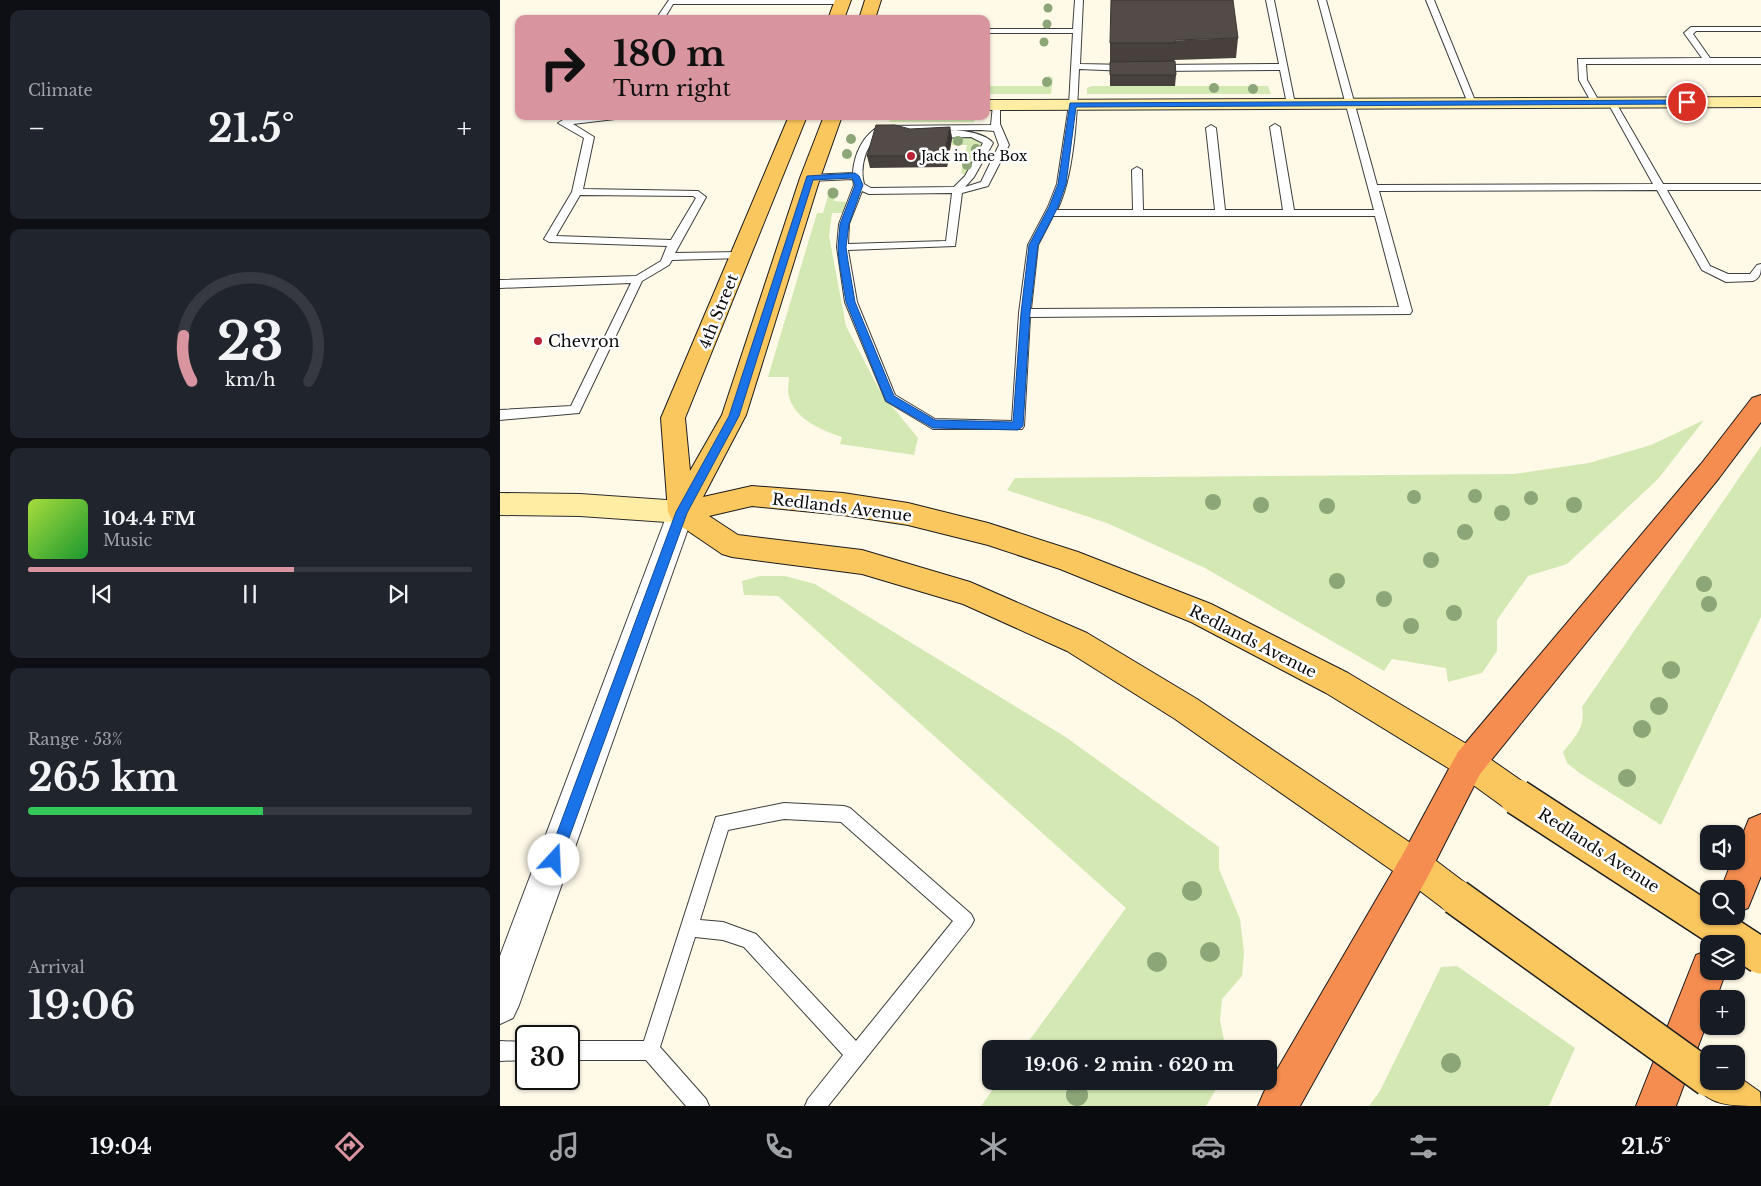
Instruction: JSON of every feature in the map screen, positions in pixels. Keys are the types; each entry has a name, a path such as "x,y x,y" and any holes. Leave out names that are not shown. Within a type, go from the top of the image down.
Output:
{"highway":[{"path":"1278,1106 1415,866 1469,763 1710,472 1761,404"},
{"path":"1742,880 1761,830"},
{"path":"1656,1106 1704,980"}],"main road":[{"path":"868,15 874,0"},
{"path":"838,15 843,1"},
{"path":"991,105 1761,102"},
{"name":"4th Street","path":"682,512 674,418 796,120"},
{"path":"832,120 810,178 734,416 682,512 732,546 862,562 970,594 1077,642 1186,709 1415,866 1700,1073"},
{"name":"Redlands Avenue","path":"500,504 580,505 682,512 752,496 842,504 908,514 988,534 1068,560 1201,613 1337,683 1469,763 1517,797 1761,956"},
{"path":"1724,1090 1746,1106"}],"street":[{"path":"500,1005 682,512"}],"lane":[{"path":"998,129 981,127 876,130 869,137 844,224 842,247 851,302 890,398 933,424 1018,426 1025,313 1033,245 1050,213 1062,184 1072,105 1079,0"},
{"path":"1270,0 1291,104"},
{"path":"1025,313 1406,311 1322,0"},
{"path":"1430,0 1472,103"},
{"path":"662,15 670,2 843,1"},
{"path":"1708,61 1688,33 1694,29 1761,29"},
{"path":"990,31 1077,32"},
{"path":"1761,61 1581,61 1583,80 1604,103 1659,187 1706,268 1726,278 1753,277 1761,267"},
{"path":"1075,66 1142,68 1284,67"},
{"path":"810,178 857,180 870,191 977,188 986,184 1004,145 1004,139 998,129 991,105"},
{"path":"585,120 563,123 589,137 577,192 549,239 674,243"},
{"path":"1275,127 1289,213"},
{"path":"842,247 951,244 958,190 969,177 988,143 985,139 973,135 905,135 894,128"},
{"path":"1211,128 1220,213"},
{"path":"1138,170 1138,213"},
{"path":"1373,188 1761,187"},
{"path":"500,284 638,279 665,263 674,243 701,197 695,193 577,192"},
{"path":"1050,213 1379,213"},
{"path":"668,257 741,255"},
{"path":"500,415 575,410 638,279"},
{"path":"650,1050 722,823 784,811 844,814 964,920 815,1106"},
{"path":"688,928 723,931 750,940 856,1055"},
{"path":"580,1050 650,1050 699,1106"},
{"path":"500,1051 515,1051"}],"green space":[{"path":"1049,76 1053,78 1051,94 990,94 990,86 1043,86 1044,78"},
{"path":"1092,86 1268,86 1271,94 1087,94 1087,88"},
{"path":"891,120 975,120 973,122 888,122"},
{"path":"952,138 972,138 983,142 984,145 965,175 961,173 967,145 951,145"},
{"path":"830,189 837,190 834,201 847,202 843,213 832,213 829,236 846,326 881,393 918,438 914,455 840,444 842,437 810,423 797,412 788,395 789,377 768,377 817,213 823,213"},
{"path":"1704,420 1658,479 1567,564 1528,576 1497,620 1497,651 1482,673 1448,682 1446,668 1392,659 1384,671 1205,568 1107,523 1007,490 1015,478 1514,474 1589,463 1651,445"},
{"path":"1761,446 1761,617 1661,825 1581,774 1567,763 1563,752 1581,726 1582,707"},
{"path":"760,576 785,576 815,584 1064,736 1219,847 1219,869 1240,919 1244,952 1242,976 1222,999 1220,1020 1224,1040 1030,1040 1126,908 778,596 744,595 742,581"},
{"path":"1457,966 1575,1048 1549,1106 1369,1106 1380,1091 1441,967"},
{"path":"993,1090 1216,1090 1206,1106 981,1106"}],"building":[{"path":"1111,0 1233,0 1238,38 1175,40 1175,43 1110,43"},
{"path":"1175,61 1176,75 1110,75 1110,62"},
{"path":"876,125 895,125 910,129 950,127 944,156 867,156"}],"place":[{"name":"Jack in the Box","path":"911,156"},
{"name":"Chevron","path":"538,341"}],"route":[{"path":"554,860 682,512 734,416 810,178 855,176 859,185 844,224 843,261 851,302 890,398 933,424 1018,426 1025,313 1033,245 1053,207 1062,184 1072,105 1687,102"}]}
